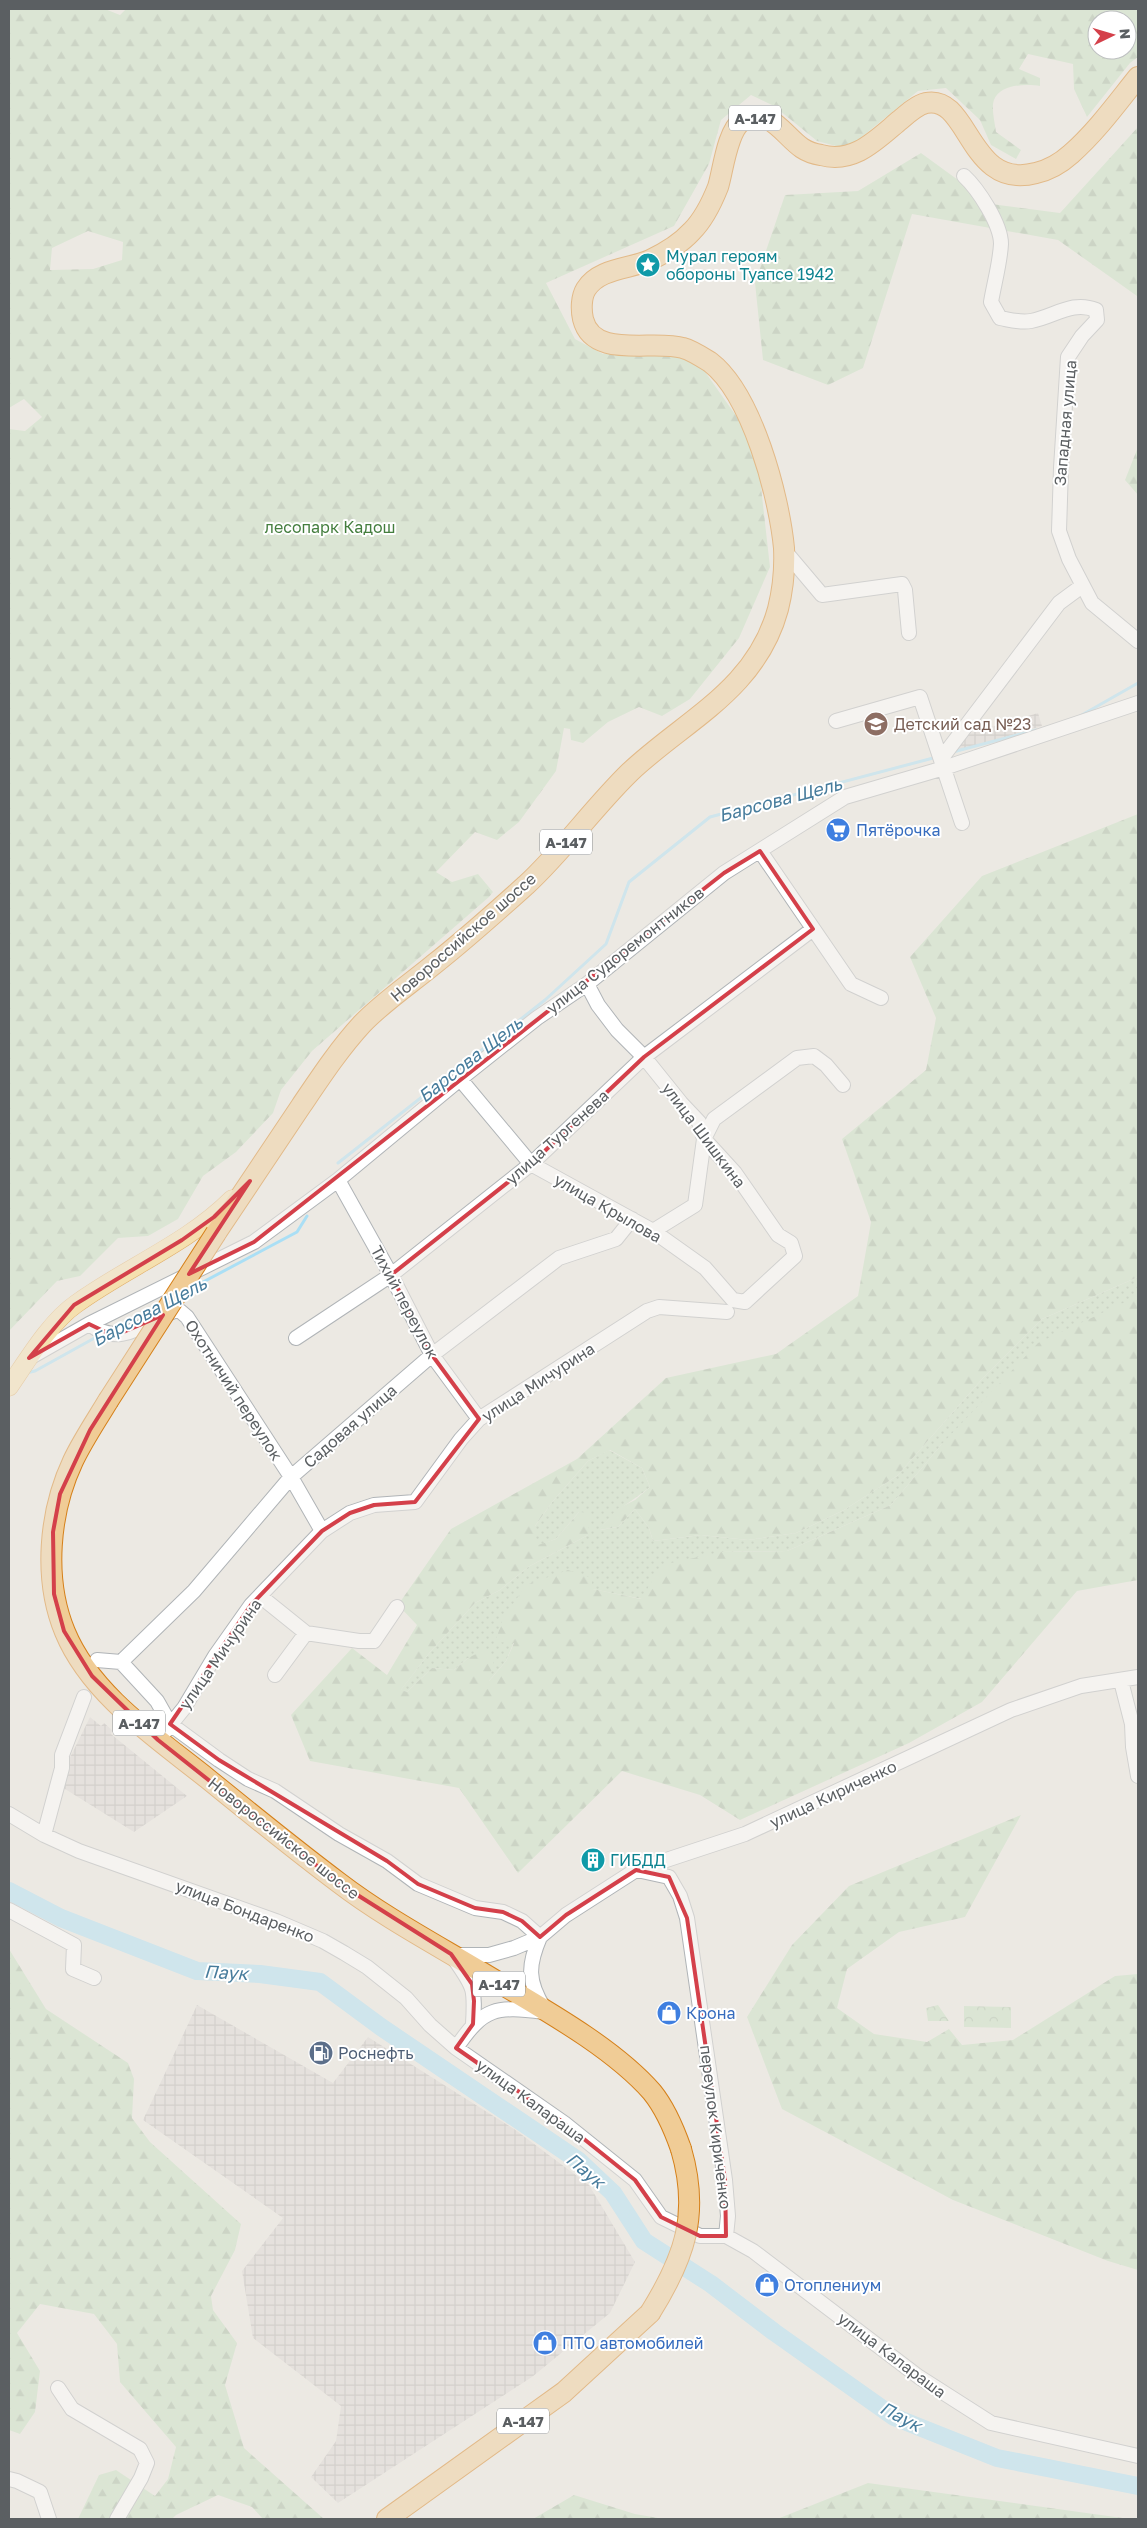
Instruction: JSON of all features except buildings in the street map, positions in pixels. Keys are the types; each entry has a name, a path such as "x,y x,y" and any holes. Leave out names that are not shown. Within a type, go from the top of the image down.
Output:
{"highway":[{"name":"Новороссийское шоссе","path":"387,2519 564,2392 650,2313 675,2271 683,2250 689,2217 689,2189 681,2149 666,2113 652,2093 628,2069 608,2053 548,2013 340,1884 164,1732 116,1703 78,1657 64,1631 54,1594 51,1563 53,1532 60,1494 73,1461 108,1401 216,1233 334,1060 363,1023 530,882 632,770 711,708 730,690 762,645 776,616 784,584 784,550 776,500 764,459 744,407 726,377 707,360 684,348 663,345 612,344 596,339 587,329 581,314 586,289 598,277 648,261 665,251 695,228 717,190 729,145 735,130 742,121 760,116 772,121 799,147 814,154 832,158 848,157 874,143 912,111 927,103 942,105 958,119 988,163 1002,174 1023,176 1045,170 1068,156 1097,127 1138,77"}],"main road":[{"name":"Новороссийское шоссе","path":"9,1387 27,1361 74,1305 182,1240 214,1217 250,1181"}],"street":[{"name":"Западная улица","path":"964,176 977,187 993,218 1001,242 991,302 1000,318 1016,322 1033,321 1060,310 1086,306 1096,310 1097,320 1082,336 1068,357 1061,468 1060,531 1082,586 1092,603 1123,631 1138,641"},
{"path":"784,550 822,594 902,584 905,590 909,633"},
{"path":"943,763 1060,602 1082,586"},
{"path":"836,721 920,698 962,823"},
{"name":"улица Судоремонтников","path":"27,1361 94,1328 254,1242 338,1180 460,1079 537,1018 587,984 724,873 845,797 943,763 1138,704"},
{"path":"760,851 851,984 881,998"},
{"name":"улица Тургенева","path":"296,1338 391,1275 531,1164 644,1057 813,929"},
{"name":"улица Шишкина","path":"587,984 598,1006 617,1030 644,1057 699,1122 704,1139 735,1173 778,1235 791,1243 795,1256 745,1302"},
{"path":"653,1231 695,1205 704,1139 714,1119 797,1058 814,1056 826,1065 843,1085"},
{"name":"улица Крылова","path":"460,1079 531,1164 653,1231 705,1268 732,1300 745,1302"},
{"name":"Тихий переулок","path":"338,1180 391,1275 432,1355 479,1419"},
{"name":"Садовая улица","path":"121,1662 194,1591 291,1477 432,1355 559,1258 616,1239 632,1219"},
{"name":"улица Мичурина","path":"164,1732 184,1708 220,1648 260,1596 322,1531 350,1512 374,1505 415,1502 461,1439 479,1419 647,1311 659,1307 726,1312"},
{"name":"Охотничий переулок","path":"94,1328 114,1336 126,1334 166,1314 180,1311 187,1317 291,1477 322,1531"},
{"path":"260,1596 306,1633 359,1641 374,1641 397,1607"},
{"path":"275,1675 306,1633"},
{"path":"97,1660 121,1662 157,1701 164,1732 248,1779 275,1791 340,1834 387,1861 418,1884 475,1908 503,1912 522,1921 540,1937"},
{"name":"улица Кириченко","path":"540,1937 566,1915 636,1870 745,1834 1011,1710 1081,1686 1138,1677"},
{"path":"1121,1681 1132,1724 1133,1747 1138,1776"},
{"path":"44,1835 62,1768 62,1755 84,1697"},
{"name":"улица Бондаренко","path":"9,1814 44,1835 78,1851 276,1920 323,1941 380,1977 406,1998 430,2025 456,2048"},
{"name":"переулок Кириченко","path":"636,1870 669,1877 680,1896 687,1918 725,2180 728,2216 726,2236"},
{"path":"9,1910 74,1946 73,1969 94,1978"},
{"path":"452,1954 466,1957 489,1955 514,1948 540,1937"},
{"path":"540,1937 533,1953 530,1972 535,1994 548,2013"},
{"path":"452,1954 472,1984 474,2001 473,2024"},
{"path":"456,2048 473,2024 483,2016 501,2010 521,2009 548,2013"},
{"name":"улица Калараша","path":"456,2048 564,2123 635,2180 662,2217 700,2236 726,2236 753,2250 919,2377 991,2423 1138,2456"},
{"path":"58,2388 72,2409 140,2449 146,2464 141,2478 117,2519"},
{"path":"9,2480 17,2481 40,2492 49,2519"}],"highlighted area":[{"path":"760,851 813,929 644,1057 531,1164 391,1275 432,1355 479,1419 415,1502 374,1505 350,1513 322,1531 251,1605 170,1724 219,1760 387,1861 418,1884 475,1908 503,1912 522,1921 540,1937 566,1915 636,1870 669,1877 687,1918 725,2180 726,2236 700,2236 661,2217 635,2180 564,2123 456,2048 473,2024 474,2001 472,1984 451,1954 340,1884 158,1740 92,1676 64,1631 54,1594 53,1532 60,1494 90,1430 163,1315 114,1336 89,1324 29,1358 74,1305 182,1240 214,1217 250,1181 189,1274 254,1242 724,873"}],"shaded area":[{"path":"1038,713 1042,726 956,752 954,744 964,735"},
{"path":"90,1717 101,1726 104,1723 112,1730 111,1734 187,1796 134,1832 57,1784"},
{"path":"197,2005 333,2083 368,2037 514,2129 589,2185 635,2262 610,2313 532,2377 338,2503 311,2477 336,2441 341,2406 253,2338 242,2271 283,2218 143,2120"}],"green space":[{"name":"лесопарк Кадош","path":"9,9 105,9 120,15 126,9 1138,9 1137,58 1137,10 1087,10 1087,60 1134,60 1087,117 1074,89 1073,64 1028,54 1019,69 1040,78 1040,86 1021,85 1008,88 997,95 993,103 996,132 1021,150 1016,159 991,145 980,120 946,88 918,91 847,149 817,141 774,106 751,95 721,120 709,164 674,226 546,283 575,339 603,354 648,348 696,359 744,427 760,478 770,567 739,638 690,699 662,716 639,707 608,722 583,743 571,740 570,729 564,728 556,771 519,822 497,840 475,832 436,872 452,882 478,874 493,892 489,897 312,1051 281,1090 273,1113 236,1152 203,1176 178,1219 148,1236 118,1238 80,1276 57,1281 9,1331 9,429 25,431 42,417 24,399 9,408","holes":["88,231 123,242 122,260 93,269 50,270 52,248"]},
{"path":"1138,127 1138,316 1137,296 1058,240 912,214 863,368 828,385 763,360 755,283 785,195 858,191 921,153 991,204 1060,213"},
{"path":"1138,447 1138,495 1125,480"},
{"path":"1138,814 1138,1277 1042,1319 982,1379 897,1476 844,1510 796,1533 748,1540 701,1535 653,1541 649,1528 635,1509 618,1527 599,1530 617,1509 635,1500 650,1487 642,1468 610,1450 588,1461 553,1501 535,1526 535,1546 556,1539 579,1512 590,1513 588,1535 528,1567 500,1590 475,1603 430,1652 401,1690 407,1692 432,1668 454,1670 468,1658 486,1649 494,1660 489,1681 506,1661 514,1643 495,1642 503,1619 526,1585 568,1570 591,1578 593,1589 641,1599 662,1565 721,1552 787,1551 891,1505 941,1445 1038,1343 1138,1296 1138,1580 1077,1591 982,1702 909,1743 740,1820 700,1795 622,1771 518,1873 459,1788 310,1761 291,1715 352,1648 387,1675 417,1625 398,1605 451,1529 577,1459 666,1378 776,1354 858,1296 871,1222 842,1139 926,1070 936,1018 910,957 982,876"},
{"path":"1138,1277 1138,1296 941,1445 891,1505 787,1551 721,1552 642,1599 592,1589 496,1642 514,1642 506,1661 488,1682 468,1658 454,1670 432,1668 407,1692 400,1691 430,1652 475,1603 500,1590 528,1567 588,1535 579,1512 556,1539 535,1547 535,1526 553,1501 588,1461 609,1450 642,1468 650,1487 611,1517 600,1530 618,1527 635,1509 649,1528 653,1541 701,1535 748,1540 796,1533 844,1510 897,1476 982,1379 1042,1319"},
{"path":"1021,1815 965,1917 899,1932 847,1969 837,2008 874,2034 927,2042 949,2029 962,2045 1013,2040 1115,1976 1138,1974 1138,2270 1108,2261 953,2200 782,2109 747,2017 792,1945 849,1886"},
{"path":"9,1949 46,2009 128,2063 134,2079 132,2118 150,2142 241,2224 235,2250 211,2296 213,2310 237,2343 225,2385 244,2448 324,2519 263,2519 252,2507 218,2495 176,2515 172,2519 78,2519 99,2475 116,2470 155,2496 168,2479 176,2447 120,2382 117,2344 94,2314 40,2304 17,2333 40,2371 35,2412 20,2434 9,2430"},
{"path":"938,2005 949,2021 928,2021 926,2008"},
{"path":"964,2006 1011,2007 1011,2028 964,2027"},
{"path":"868,2483 1130,2519 777,2519"},
{"path":"574,2495 635,2514 664,2519 533,2519"}],"waterway":[{"name":"Барсова Щель","path":"1080,716 1138,683"},
{"name":"Барсова Щель","path":"953,752 1036,730"},
{"name":"Барсова Щель","path":"338,1163 545,1000 606,944 629,882 710,817 937,757"},
{"name":"Барсова Щель","path":"190,1289 297,1232 307,1216"},
{"name":"Барсова Щель","path":"115,1328 159,1306"},
{"name":"Барсова Щель","path":"26,1373 35,1371 100,1335"},
{"name":"Паук","path":"9,1891 61,1918 197,1971 260,1974 320,1982 381,2027 579,2161 613,2193 644,2241 711,2284 774,2332 894,2417 997,2458 1138,2486"}],"place":[{"name":"Мурал героям обороны Туапсе 1942","path":"648,265"},
{"name":"Детский сад №23","path":"876,724"},
{"name":"Пятёрочка","path":"838,830"},
{"name":"ГИБДД","path":"593,1860"},
{"name":"Крона","path":"669,2013"},
{"name":"Роснефть","path":"321,2053"},
{"name":"Отоплениум","path":"767,2285"},
{"name":"ПТО автомобилей","path":"545,2343"}]}
